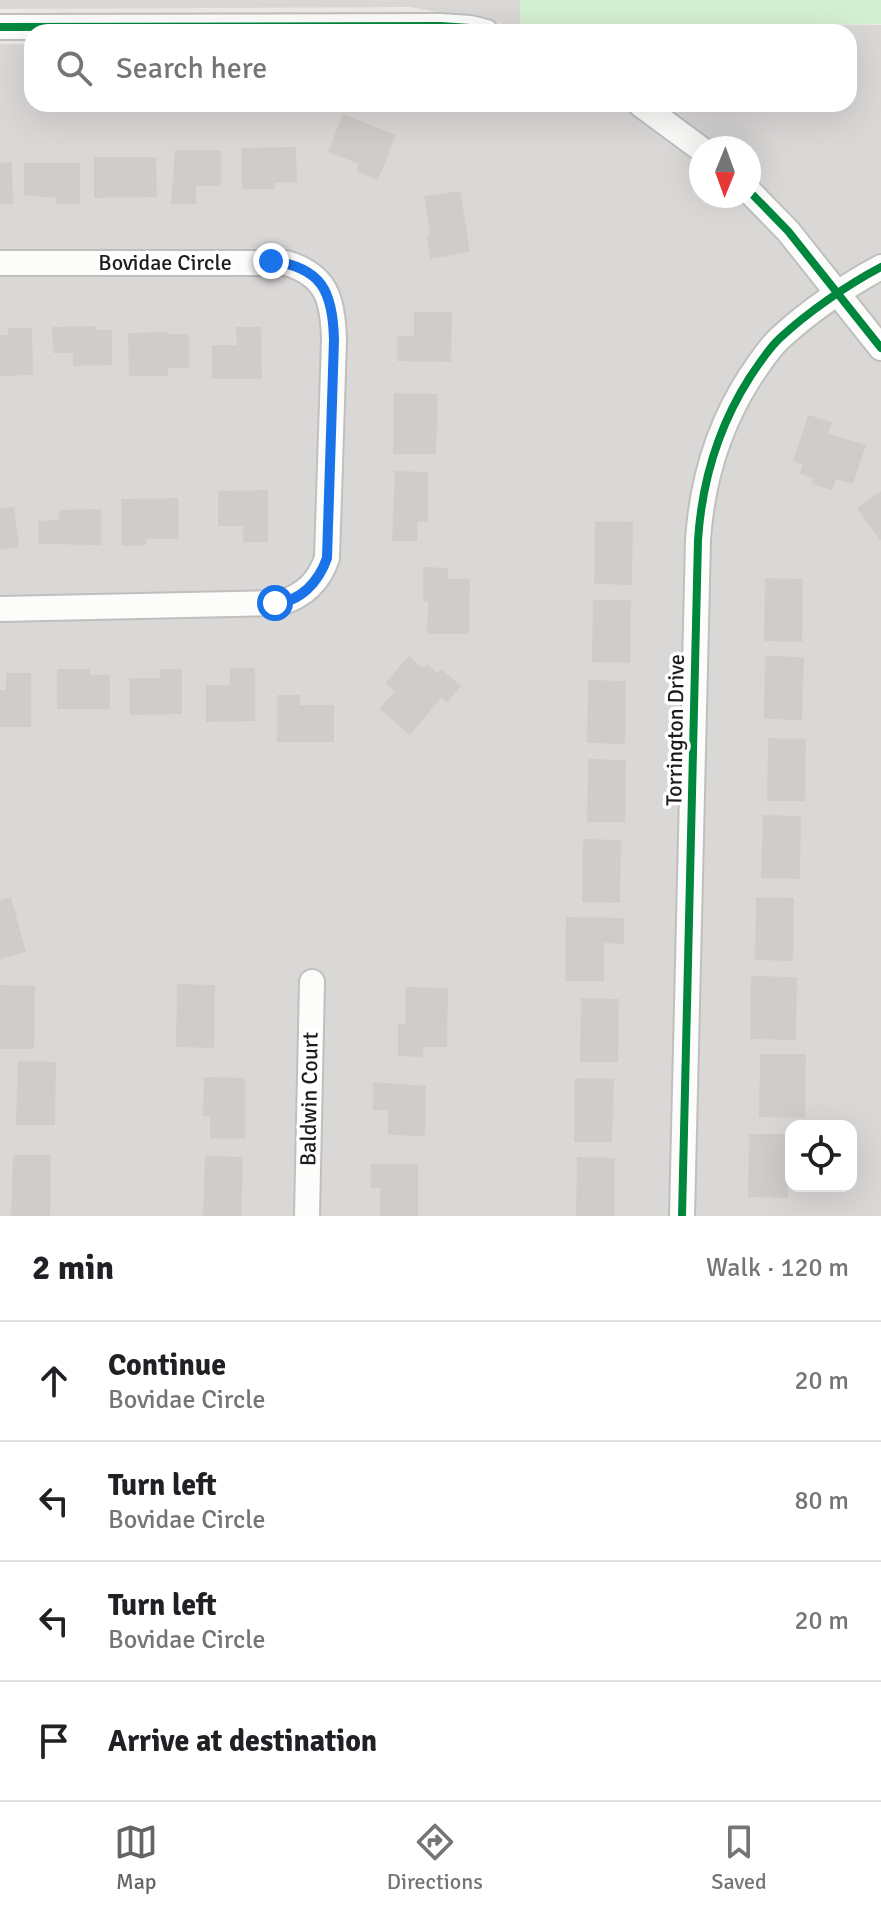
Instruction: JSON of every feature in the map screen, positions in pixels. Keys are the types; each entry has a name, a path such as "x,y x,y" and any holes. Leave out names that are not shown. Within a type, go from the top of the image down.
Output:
{"street":[{"path":"0,27 24,27"},
{"path":"651,112 689,140"},
{"path":"761,203 788,231 881,348"},
{"name":"Bovidae Circle","path":"0,263 286,263 311,272 323,285 334,318 334,340 328,555 318,578 307,590 280,603 0,609"},
{"name":"Torrington Drive","path":"682,1216 699,517 713,452 735,400 763,358 780,338 838,293 881,267"},
{"name":"Baldwin Court","path":"307,1216 312,982"}],"shaded area":[{"path":"0,0 520,0 520,24 503,24 410,7 0,9"},
{"path":"857,25 881,25 881,1216 0,1216 0,44 24,44 24,112 857,112"}],"green space":[{"path":"520,0 881,0 881,24 520,24"}],"building":[{"path":"343,114 396,135 378,180 356,171 359,164 328,152"},
{"path":"296,147 297,182 275,183 275,189 242,189 241,148"},
{"path":"175,150 221,150 221,186 196,186 196,204 171,204"},
{"path":"94,157 156,157 157,197 94,198"},
{"path":"12,162 13,204 0,204 0,163"},
{"path":"24,163 80,163 80,204 56,204 56,198 24,195"},
{"path":"460,191 470,252 430,259 424,196"},
{"path":"414,312 452,312 451,362 397,361 397,336 414,336"},
{"path":"96,326 96,330 112,330 112,365 73,366 73,353 53,353 52,327"},
{"path":"236,327 261,327 262,379 212,379 212,345 237,345"},
{"path":"8,328 32,328 33,375 0,376 0,335 8,335"},
{"path":"128,333 189,334 189,368 168,368 168,376 129,376"},
{"path":"394,393 438,394 436,454 393,454"},
{"path":"808,415 832,422 828,434 866,445 853,484 836,479 832,490 812,484 813,478 800,474 803,464 793,461"},
{"path":"395,471 428,472 428,521 418,522 417,541 392,541"},
{"path":"268,490 268,542 243,542 243,526 218,526 218,491"},
{"path":"881,491 881,541 857,508"},
{"path":"178,498 179,539 146,539 146,545 122,546 121,499"},
{"path":"14,507 19,547 0,550 0,508"},
{"path":"101,509 101,545 39,544 38,521 59,520 59,510"},
{"path":"595,521 633,522 632,585 594,584"},
{"path":"423,567 448,568 448,579 470,579 469,634 427,634 428,601 423,601"},
{"path":"765,578 803,579 802,642 764,641"},
{"path":"593,600 631,600 630,663 592,662"},
{"path":"409,656 423,668 427,664 437,673 441,669 461,686 447,703 441,698 410,735 379,709 395,691 385,683"},
{"path":"765,656 804,657 802,720 764,719"},
{"path":"230,668 255,668 255,721 206,722 206,685 230,685"},
{"path":"57,669 90,669 90,675 110,675 110,709 57,709"},
{"path":"160,669 182,669 182,714 130,715 129,678 160,678"},
{"path":"6,673 31,673 31,727 0,727 0,690 6,690"},
{"path":"588,680 626,681 625,744 587,743"},
{"path":"277,695 300,695 300,705 334,705 334,742 277,742"},
{"path":"768,738 806,739 805,801 767,801"},
{"path":"588,759 626,760 625,822 587,822"},
{"path":"763,815 801,816 800,879 761,878"},
{"path":"583,839 621,840 620,903 582,902"},
{"path":"11,897 26,952 0,959 0,900"},
{"path":"756,897 794,898 793,961 755,960"},
{"path":"566,917 624,918 624,944 604,943 604,981 565,981"},
{"path":"751,976 797,977 796,1040 750,1039"},
{"path":"177,984 215,985 214,1048 176,1047"},
{"path":"0,985 35,986 34,1049 0,1049"},
{"path":"406,987 448,988 447,1047 423,1047 423,1057 398,1056 398,1023 405,1024"},
{"path":"581,998 619,999 618,1062 580,1062"},
{"path":"760,1054 806,1054 805,1118 759,1117"},
{"path":"18,1061 56,1062 55,1125 16,1125"},
{"path":"204,1077 245,1078 245,1139 210,1138 210,1116 203,1116"},
{"path":"575,1078 614,1079 612,1142 574,1142"},
{"path":"373,1082 426,1086 425,1136 388,1135 388,1110 373,1110"},
{"path":"749,1134 785,1134 785,1192 788,1192 788,1198 748,1197"},
{"path":"13,1155 51,1155 50,1216 11,1216"},
{"path":"205,1156 243,1157 241,1216 203,1216"},
{"path":"577,1157 615,1158 614,1216 576,1216"},
{"path":"371,1164 418,1164 418,1216 380,1216 380,1188 371,1188"}],"cycle path":[{"path":"0,27 24,27"},
{"path":"761,203 788,231 881,348"},
{"path":"682,1216 698,540 703,496 729,415 768,352 815,309 881,267"}],"route":[{"path":"271,261 311,272 323,285 334,318 327,558 318,578 307,590 293,599 275,603"}]}
